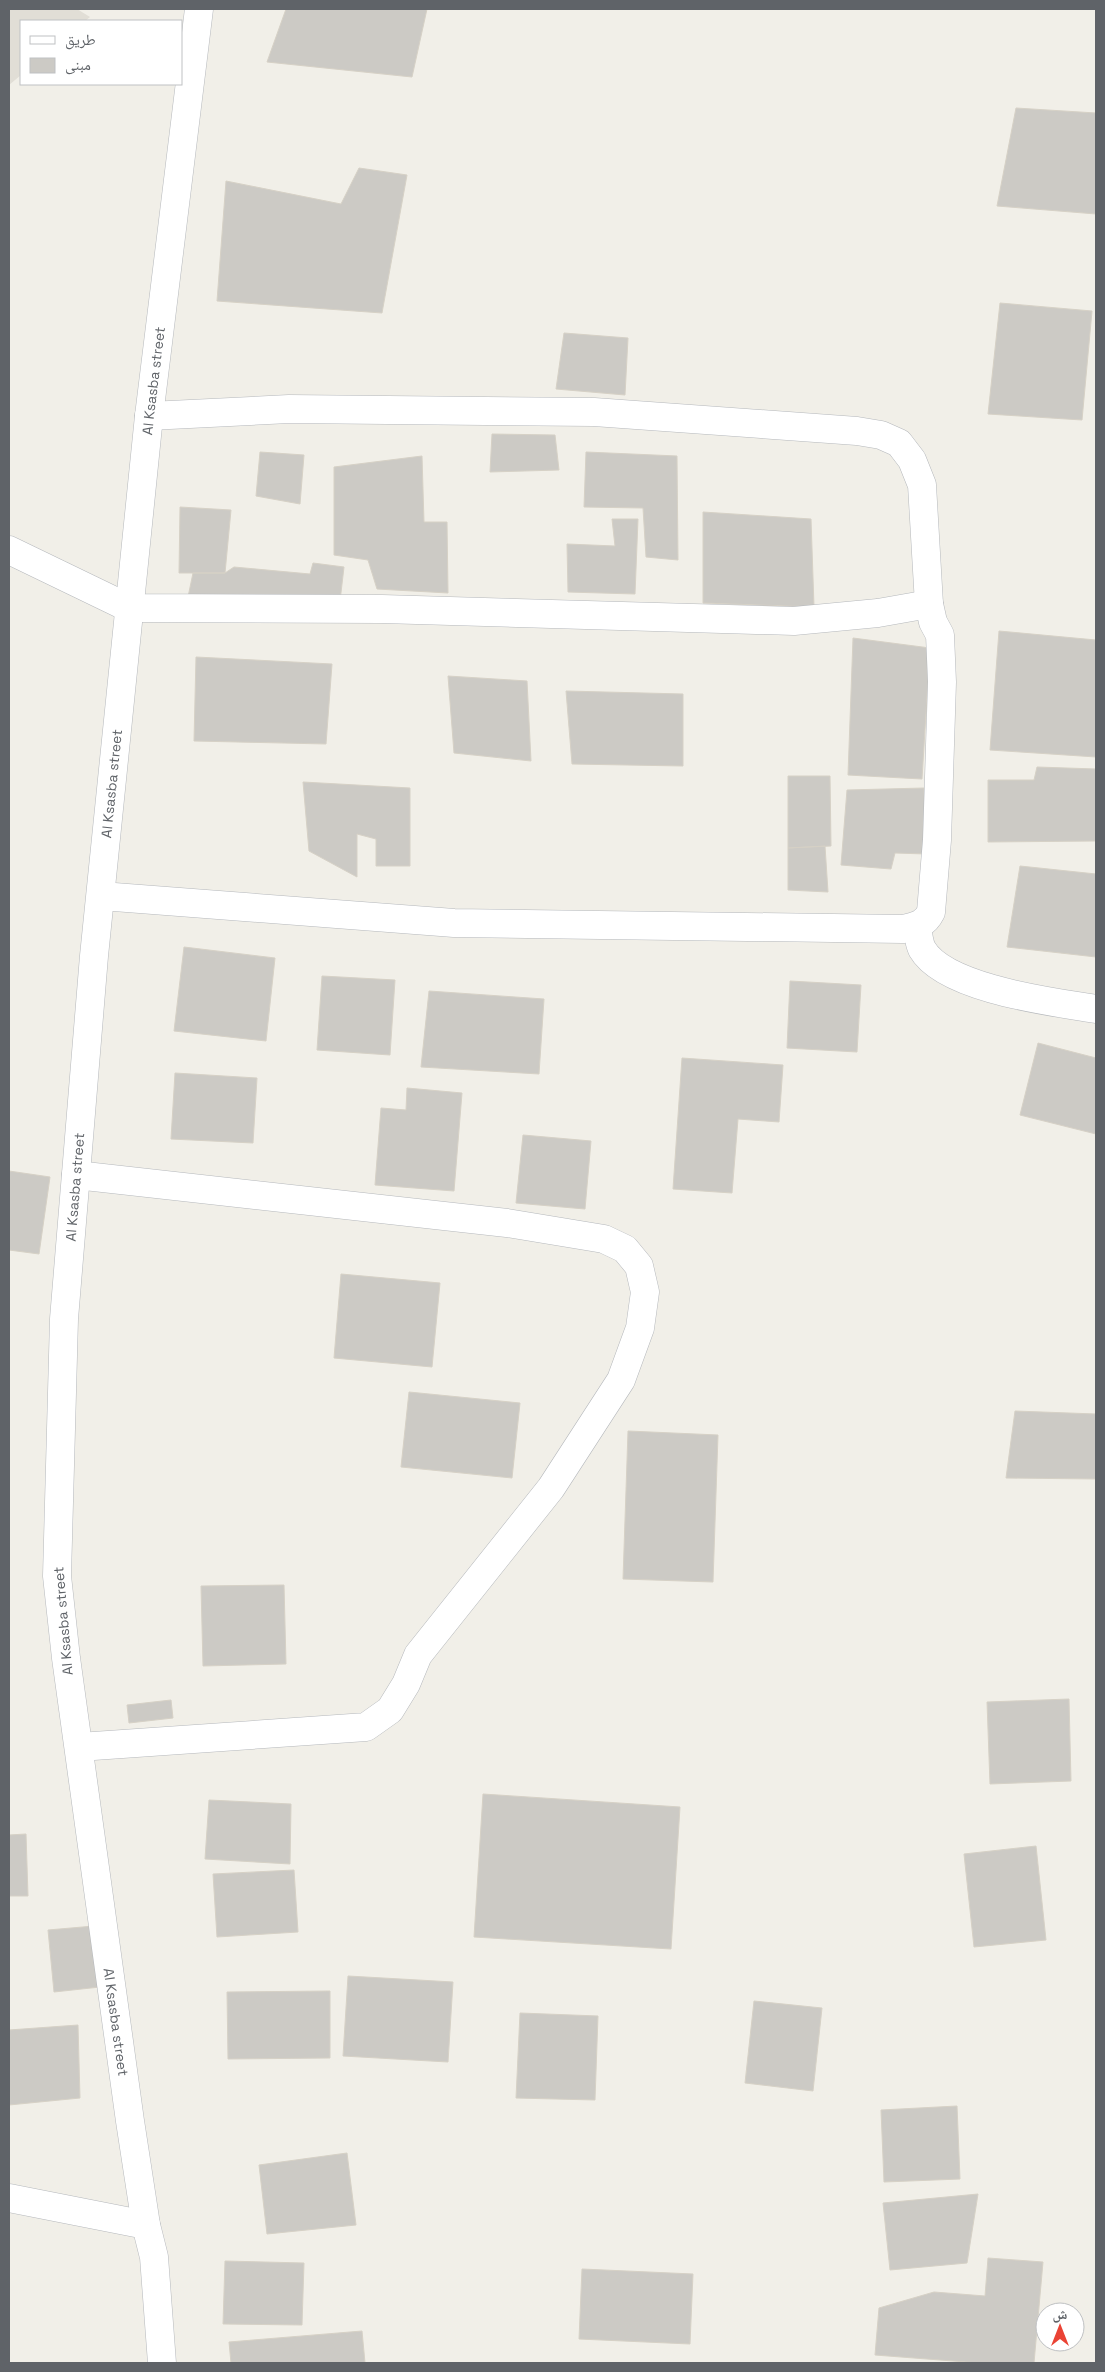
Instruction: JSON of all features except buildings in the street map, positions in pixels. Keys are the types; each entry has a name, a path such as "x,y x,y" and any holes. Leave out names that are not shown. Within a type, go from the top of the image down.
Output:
{"street":[{"name":"Al Ksasba street","path":"162,2363 154,2257 146,2224 104,1937 57,1576 64,1319 101,896 128,608 199,9"},
{"path":"101,896 454,923 867,929 917,926 927,921 931,912 938,840 942,682 940,635 933,622 929,604 922,486 912,460 899,443 881,435 857,430 594,412 289,409 150,416"},
{"path":"9,550 128,608 382,609 794,621 878,613 929,604"},
{"path":"917,926 922,948 942,969 980,986 1048,1002 1096,1009"},
{"path":"76,1175 507,1222 604,1239 625,1249 639,1266 645,1292 640,1328 621,1380 551,1488 418,1655 406,1684 390,1710 366,1726 79,1747"},
{"path":"9,2198 146,2224"}],"shaded area":[{"path":"9,9 77,9 90,17 86,20 20,20 20,76 9,85"}]}
